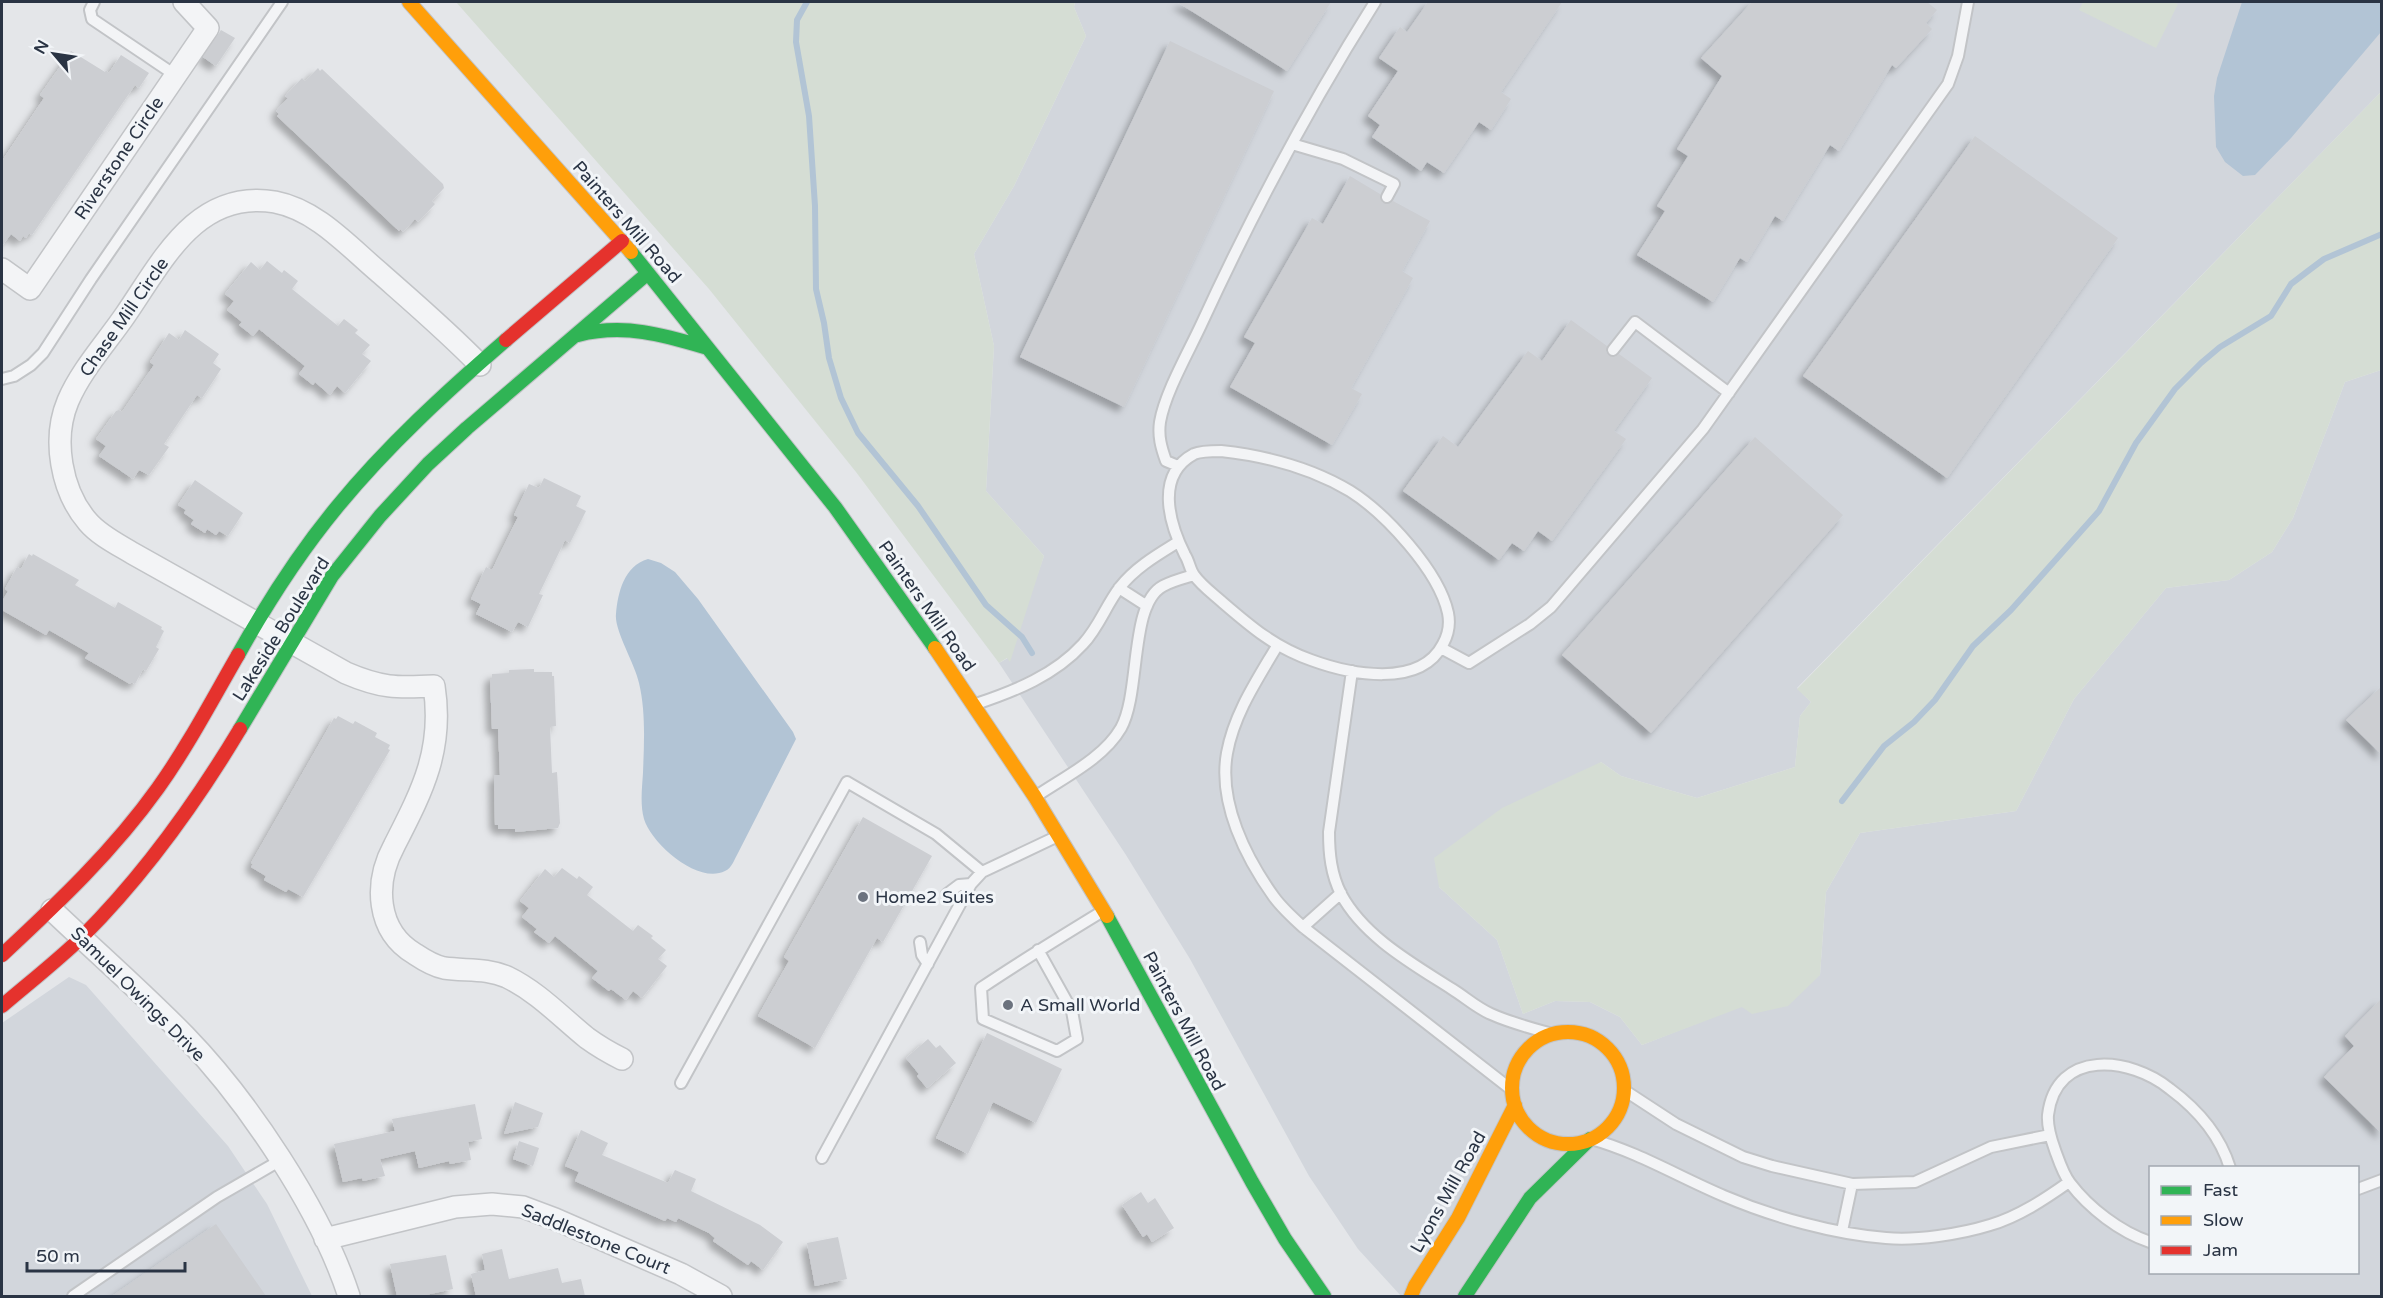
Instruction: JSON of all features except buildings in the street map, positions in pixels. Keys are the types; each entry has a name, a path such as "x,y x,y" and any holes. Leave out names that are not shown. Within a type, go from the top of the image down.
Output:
{"main road":[{"name":"Painters Mill Road","path":"409,2 622,242 835,507 974,704 1035,797 1162,1014 1211,1111 1251,1182 1285,1239 1324,1296"},
{"name":"Lakeside Boulevard","path":"2,955 52,910 131,823 176,761 256,623 303,550 349,493 397,440 622,242"},
{"name":"Lakeside Boulevard","path":"2,1006 81,938 164,845 210,779 332,576 380,516 428,464 467,428 648,273"},
{"path":"574,337 598,329 642,330 708,348"},
{"path":"1465,1296 1530,1198 1590,1139 1614,1121 1622,1102 1624,1090 1621,1068 1603,1043 1575,1032 1552,1034 1530,1046 1516,1066 1512,1090 1515,1105 1527,1126 1549,1140 1574,1143 1590,1139"},
{"name":"Lyons Mill Road","path":"1411,1296 1458,1218 1515,1105"}],"street":[{"name":"Riverstone Circle","path":"2,269 30,289 207,28 184,2"},
{"name":"Chase Mill Circle","path":"480,365 446,330 326,226 302,212 276,202 248,201 220,208 194,223 175,244 68,401 61,426 60,448 63,472 73,498 87,522 106,537 323,662 372,684 398,688 434,686 438,711 436,744 429,771 408,821 384,865 381,890 384,916 393,934 406,949 443,968 482,970 506,977 556,1010 600,1047 622,1059"},
{"name":"Samuel Owings Drive","path":"52,910 141,992 186,1038 230,1089 281,1160 325,1239 349,1296"},
{"name":"Saddlestone Court","path":"325,1239 455,1207 492,1204 523,1207 681,1274 721,1296"}],"lane":[{"path":"94,2 90,10 92,19 175,75"},
{"path":"2,379 14,376 32,365 43,353 91,279 282,2"},
{"path":"1178,466 1166,461 1158,436 1160,419 1169,394 1223,278 1292,144 1375,2"},
{"path":"1441,648 1469,663 1530,624 1551,607 1703,429 1948,84 1958,56 1968,2"},
{"path":"1292,144 1343,159 1394,184 1386,197"},
{"path":"1613,350 1635,322 1729,393"},
{"path":"1221,451 1245,453 1307,469 1352,493 1381,516 1407,543 1434,582 1448,614 1448,634 1441,648 1433,658 1414,670 1388,674 1352,671 1317,662 1277,646 1238,616 1194,575 1178,542 1168,509 1169,489 1178,466 1196,453 1221,451"},
{"path":"974,704 1015,691 1063,663 1083,645 1097,628 1119,588 1132,573 1148,560 1178,542"},
{"path":"1035,797 1104,750 1120,728 1129,709 1141,625 1147,606 1162,586 1194,575"},
{"path":"1119,588 1147,606"},
{"path":"1277,646 1244,702 1234,725 1227,754 1226,785 1232,817 1258,873 1276,900 1303,927 1512,1090"},
{"path":"1352,671 1329,832 1332,872 1341,893 1350,908 1385,944 1434,978 1488,1012 1514,1023 1552,1034"},
{"path":"681,1083 847,782 936,834 982,872"},
{"path":"822,1158 971,884 982,872 1058,836"},
{"path":"947,894 958,885 971,884"},
{"path":"1303,927 1341,893"},
{"path":"1038,950 1072,1011 1077,1039 1057,1051 983,1019 981,988 1038,950 1103,911"},
{"path":"920,942 922,955 928,964"},
{"path":"2149,1241 2110,1221 2090,1205 2069,1182 2050,1135 2048,1115 2053,1097 2061,1083 2074,1072 2090,1065 2112,1064 2148,1074 2182,1098 2212,1132 2224,1150 2230,1166"},
{"path":"1624,1090 1676,1124 1743,1157 1852,1184 1914,1182 1991,1147 2050,1135"},
{"path":"1590,1139 1618,1147 1772,1214 1842,1231 1888,1239 1936,1236 1990,1225 2025,1210 2069,1182"},
{"path":"73,1296 217,1197 281,1160"},
{"path":"2359,1189 2382,1180"},
{"path":"1842,1231 1852,1184"}],"shaded area":[{"path":"456,2 1075,2 1074,7 1086,36 1014,186 974,254 994,346 986,491 1044,556 1010,662 1007,658 999,663 856,472 709,289"},
{"path":"1075,2 2381,2 2381,92 1797,688 1811,702 1800,716 1795,767 1697,798 1621,776 1601,762 1439,887 1497,940 1523,1014 1555,1001 1590,1002 1620,1017 1642,1045 1820,975 1826,892 1860,833 2016,811 2074,699 2166,588 2229,580 2272,552 2293,518 2345,382 2381,370 2381,1296 1401,1296 1358,1249 1309,1176 1190,959 1126,855 999,663 1008,658 1044,556 986,491 994,346 974,254 1014,186 1086,36 1074,7"},
{"path":"2083,2 2172,2 2178,4 2156,48 2079,10"},
{"path":"2381,92 2381,370 2345,382 2293,518 2272,552 2229,580 2166,588 2074,699 2016,811 1860,833 1826,892 1820,975 1788,1006 1752,1014 1742,1007 1642,1045 1620,1017 1590,1002 1555,1001 1523,1014 1497,940 1439,887 1434,858 1502,808 1601,762 1621,776 1697,798 1795,767 1800,716 1811,702 1797,689"},
{"path":"69,977 86,985 228,1146 267,1204 312,1296 2,1296 2,1023"}],"water":[{"path":"2242,2 2382,2 2381,32 2291,138 2255,175 2243,176 2225,162 2216,147 2214,96 2217,78"},
{"path":"648,559 661,563 675,572 698,599 796,739 733,864 725,871 714,874 689,867 677,859 656,839 644,819 643,705 637,675 618,629 616,614 618,597 628,574 633,567"}],"waterway":[{"path":"807,2 797,20 796,42 809,116 815,206 816,289 829,358 841,398 858,433 918,506 986,605 1022,637 1032,653"},
{"path":"1842,801 1884,746 1914,722 1935,700 1973,646 2011,610 2099,511 2136,443 2175,389 2220,347 2271,316 2291,284 2324,259 2382,234"}],"traffic: fast":[{"path":"631,252 835,507 935,648"},
{"path":"240,729 332,576 380,516 428,464 467,428 648,273"},
{"path":"578,335 628,330 660,335 708,348"},
{"path":"238,655 297,560 356,484 418,420 506,340"},
{"path":"1107,916 1252,1182 1285,1239 1324,1296"},
{"path":"1465,1296 1530,1198 1590,1139"}],"traffic: slow":[{"path":"409,2 631,252"},
{"path":"935,648 1035,797 1107,916"},
{"path":"1568,1032 1589,1036 1608,1048 1620,1067 1624,1088 1620,1109 1608,1128 1589,1140 1568,1144 1547,1140 1528,1128 1516,1109 1512,1088 1516,1067 1528,1048 1547,1036 1568,1032"},
{"path":"1411,1296 1458,1218 1515,1105"}],"traffic: jam":[{"path":"506,340 622,241"},
{"path":"2,955 84,876 141,811 180,756 238,655"},
{"path":"2,1006 82,937 127,888 187,811 240,729"}],"place":[{"name":"Home2 Suites","path":"863,897"},
{"name":"A Small World","path":"1008,1005"}]}
